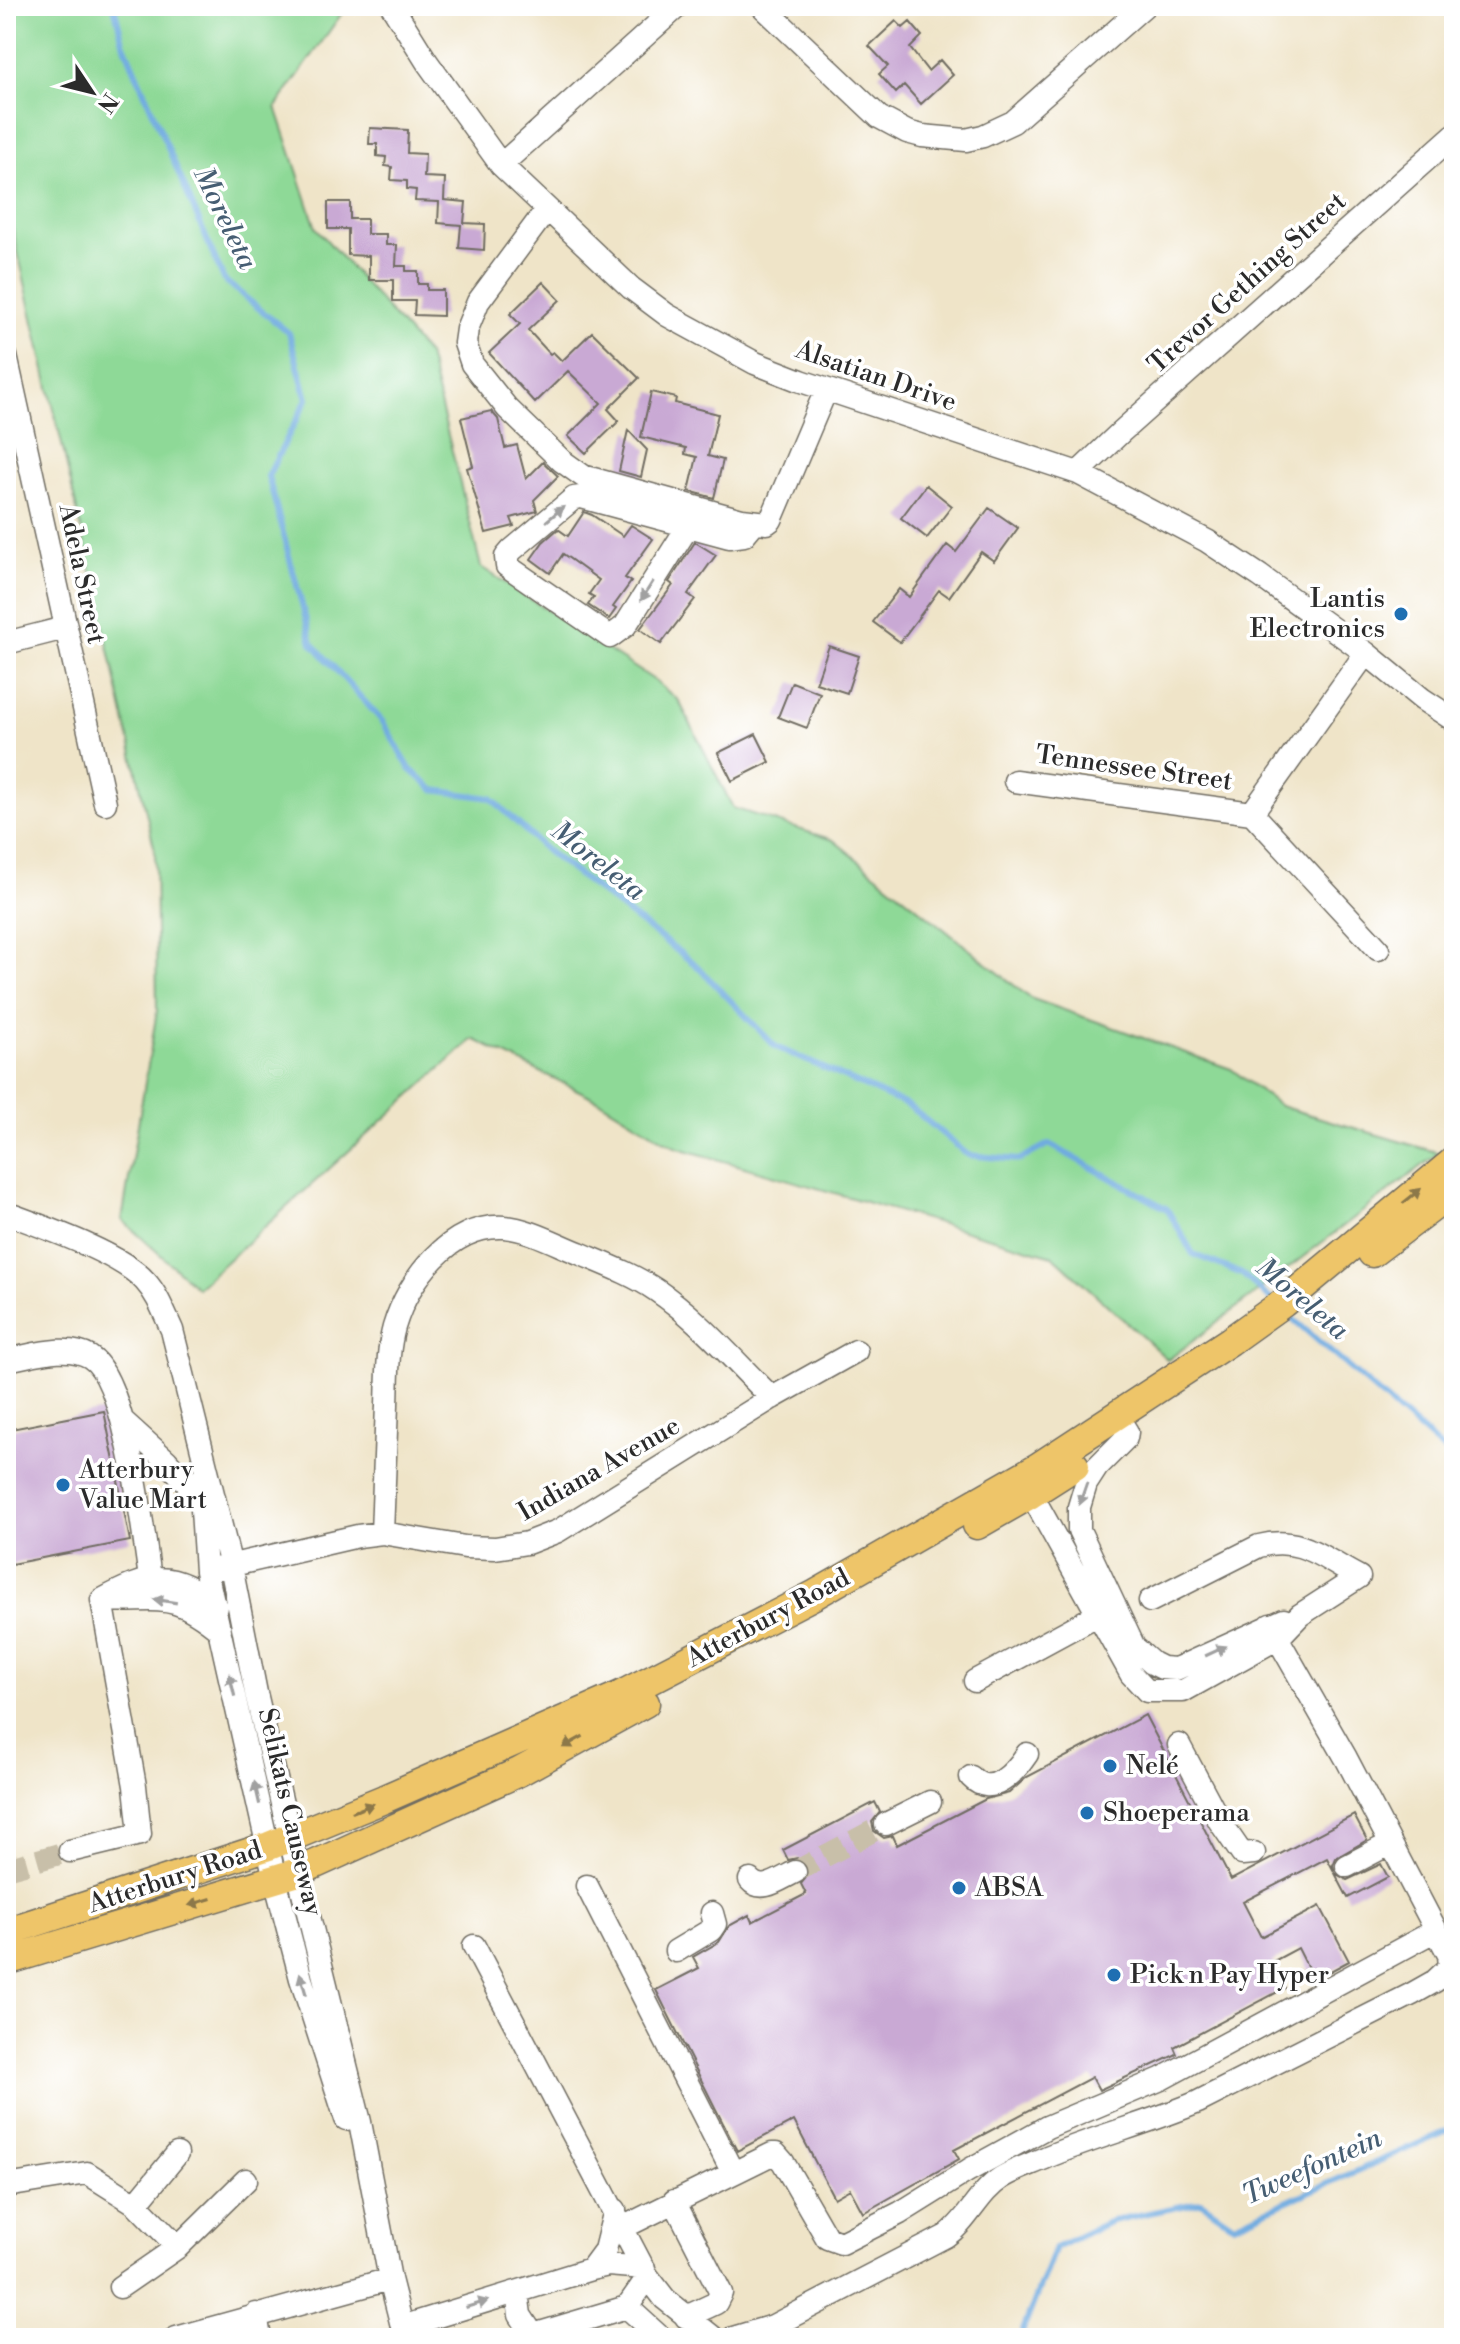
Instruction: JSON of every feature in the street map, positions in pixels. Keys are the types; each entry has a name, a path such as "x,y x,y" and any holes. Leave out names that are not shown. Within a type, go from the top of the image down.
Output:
{"main road":[{"name":"Atterbury Road","path":"1336,1270 1454,1161"},
{"name":"Atterbury Road","path":"6,1961 286,1876 519,1772 828,1608 1122,1424 1235,1347 1283,1303 1454,1191"},
{"name":"Atterbury Road","path":"6,1932 280,1841 496,1751 621,1695 1026,1486"}],"street":[{"name":"Alsatian Drive","path":"392,6 427,62 501,165 631,288 667,315 755,363 826,390 1078,473 1207,541 1260,576 1454,720"},
{"path":"501,165 678,6"},
{"path":"762,6 879,117 907,132 953,140 983,136 1013,122 1144,6"},
{"name":"Trevor Gething Street","path":"1078,473 1454,135"},
{"path":"547,209 478,302 465,343 472,364 507,408 562,461 583,476 763,521"},
{"name":"Adela Street","path":"6,356 105,803"},
{"path":"689,525 625,626 610,637 507,566 506,557 512,550 574,498 581,497 689,525 729,537 744,535 763,521 826,390"},
{"path":"6,643 65,628"},
{"path":"1252,813 1366,653"},
{"name":"Alsatian Drive","path":"1422,699 1454,733"},
{"name":"Tennessee Street","path":"1015,781 1252,813 1378,949"},
{"name":"Selikats Causeway","path":"6,1213 125,1264 144,1279 159,1299 180,1354 231,1566 286,1876 360,2122 390,2279 404,2333"},
{"path":"382,1533 393,1331 408,1293 422,1272 441,1252 475,1233 493,1227 528,1233 640,1280 676,1305 772,1398"},
{"path":"6,1360 66,1350 89,1357 107,1377 124,1422 150,1578"},
{"name":"Indiana Avenue","path":"206,1571 382,1533 480,1548 527,1543 558,1531 772,1398 856,1351"},
{"path":"124,1422 167,1461 200,1498"},
{"path":"1122,1424 1123,1442 1097,1467 1086,1484 1077,1520 1106,1611 1136,1681 1147,1691 1183,1691 1359,1577 1317,1553 1278,1541 1259,1546 1150,1601"},
{"name":"Selikats Causeway","path":"201,1443 200,1498 206,1571 280,1841"},
{"path":"1026,1486 1106,1611"},
{"path":"102,1600 132,1583 150,1578 174,1582 195,1590 215,1604 244,1632"},
{"path":"102,1600 170,1600 200,1614 220,1630"},
{"path":"70,1851 140,1834 135,1786 102,1600"},
{"path":"975,1681 1106,1611"},
{"path":"733,2338 773,2326 946,2236 954,2231 985,2191 1001,2178 1088,2140 1163,2117 1198,2102 1424,1988 1446,1973 1450,1967 1449,1955 1346,1758 1274,1631"},
{"path":"1179,1745 1220,1822 1242,1854 1254,1853"},
{"path":"971,1777 977,1784 989,1786 1016,1771 1027,1754"},
{"path":"886,1824 930,1802"},
{"path":"1347,1866 1389,1844"},
{"path":"750,1880 762,1887 795,1872"},
{"path":"587,1886 732,2171"},
{"path":"676,1951 711,1930 715,1924 712,1913"},
{"path":"591,2269 605,2250 619,2219 674,2201 732,2171 776,2154 827,2238 841,2243 900,2213 1047,2127 1161,2079 1435,1931"},
{"path":"474,1946 646,2273 665,2299 714,2338"},
{"path":"136,2204 177,2154"},
{"path":"6,2186 87,2173 136,2204 178,2247"},
{"path":"120,2287 178,2247 246,2180"},
{"path":"674,2201 721,2293 716,2303 686,2317"},
{"path":"404,2333 591,2269 608,2265 646,2273"},
{"path":"517,2292 520,2315 531,2337 627,2307 646,2273"},
{"path":"176,2338 390,2279"},
{"path":"627,2307 661,2338"},
{"path":"256,2314 260,2338"}],"green space":[{"path":"6,6 347,6 276,107 316,228 428,355 481,567 654,680 679,701 733,808 833,840 1030,998 1231,1069 1280,1106 1439,1153 1168,1360 1053,1256 675,1147 598,1100 473,1039 197,1288 122,1220 157,1011 155,851 6,200"}],"building":[{"path":"896,21 903,28 910,22 922,36 910,48 928,71 940,60 953,75 921,104 904,85 896,93 879,74 888,66 869,46"},
{"path":"370,128 408,130 407,153 425,154 424,177 445,178 444,200 466,202 464,223 485,224 484,250 459,248 461,225 438,223 439,202 415,201 416,190 407,189 407,181 391,180 392,167 385,166 386,157 377,156 377,144 369,144"},
{"path":"328,202 350,202 350,219 367,219 367,234 386,234 386,245 397,245 396,266 406,266 406,271 418,271 418,284 427,284 427,290 443,290 443,316 414,315 415,301 393,301 393,280 369,280 369,256 348,255 348,229 328,229"},
{"path":"543,282 560,300 528,330 550,354 553,352 562,361 592,332 639,378 608,409 619,421 586,453 568,436 601,403 568,371 535,403 489,353 520,324 510,314"},
{"path":"651,392 676,398 675,403 718,414 708,456 723,460 714,498 689,491 697,457 685,454 686,448 641,437"},
{"path":"491,411 498,419 505,448 517,445 526,479 543,462 558,476 534,500 537,511 511,518 514,526 486,533 467,468 473,466 461,418"},
{"path":"628,430 647,450 641,477 619,471"},
{"path":"926,485 952,506 927,538 901,518"},
{"path":"989,508 1018,528 994,561 981,552 949,597 939,590 900,642 873,622 899,589 909,597 947,545 956,552"},
{"path":"584,512 623,536 631,525 653,539 625,578 631,582 613,607 616,609 609,619 588,605 594,597 589,594 599,580 563,554 550,573 531,559 543,542 558,529 568,536"},
{"path":"695,542 716,555 688,594 695,599 661,644 640,629 673,585 669,582"},
{"path":"829,646 859,656 847,693 816,683"},
{"path":"792,682 820,693 807,728 778,717"},
{"path":"756,734 770,762 732,781 718,753"},
{"name":"Atterbury Value Mart","path":"104,1411 130,1541 6,1565 6,1430"},
{"path":"1145,1715 1231,1880 1354,1815 1367,1840 1336,1858 1333,1865 1335,1873 1347,1880 1381,1864 1388,1877 1348,1898 1327,1858 1243,1902 1261,1937 1320,1906 1349,1961 1314,1980 1298,1948 1272,1962 1285,1988 1174,2047 1177,2054 1099,2090 1092,2077 954,2150 959,2159 863,2213 850,2189 834,2198 794,2121 737,2151 656,1990 699,1968 693,1957 719,1942 729,1926 749,1915 752,1922 806,1894 801,1884 809,1874 807,1865 797,1858 788,1860 783,1850 875,1802 880,1812 872,1822 874,1831 884,1838 893,1836 897,1845 986,1799 1009,1793 1027,1777"}],"waterway":[{"name":"Moreleta","path":"114,6 123,42 224,280 289,333 307,399 268,476 312,643 383,722 410,769 434,790 491,798 548,852 696,965 776,1047 909,1106 968,1155 1019,1160 1049,1144 1167,1209 1193,1254 1242,1274 1274,1302"},
{"name":"Moreleta","path":"1285,1312 1443,1450 1454,1452"},
{"name":"Tweefontein","path":"1020,2338 1055,2248 1111,2221 1201,2202 1234,2225 1454,2128"}],"tunnel":[{"path":"795,1872 886,1824"},
{"path":"6,1869 70,1851"}],"place":[{"name":"Lantis Electronics","path":"1401,614"},
{"name":"Atterbury Value Mart","path":"63,1485"},
{"name":"Nelé","path":"1110,1766"},
{"name":"Shoeperama","path":"1087,1813"},
{"name":"ABSA","path":"959,1888"},
{"name":"Pick n Pay Hyper","path":"1114,1975"}]}
